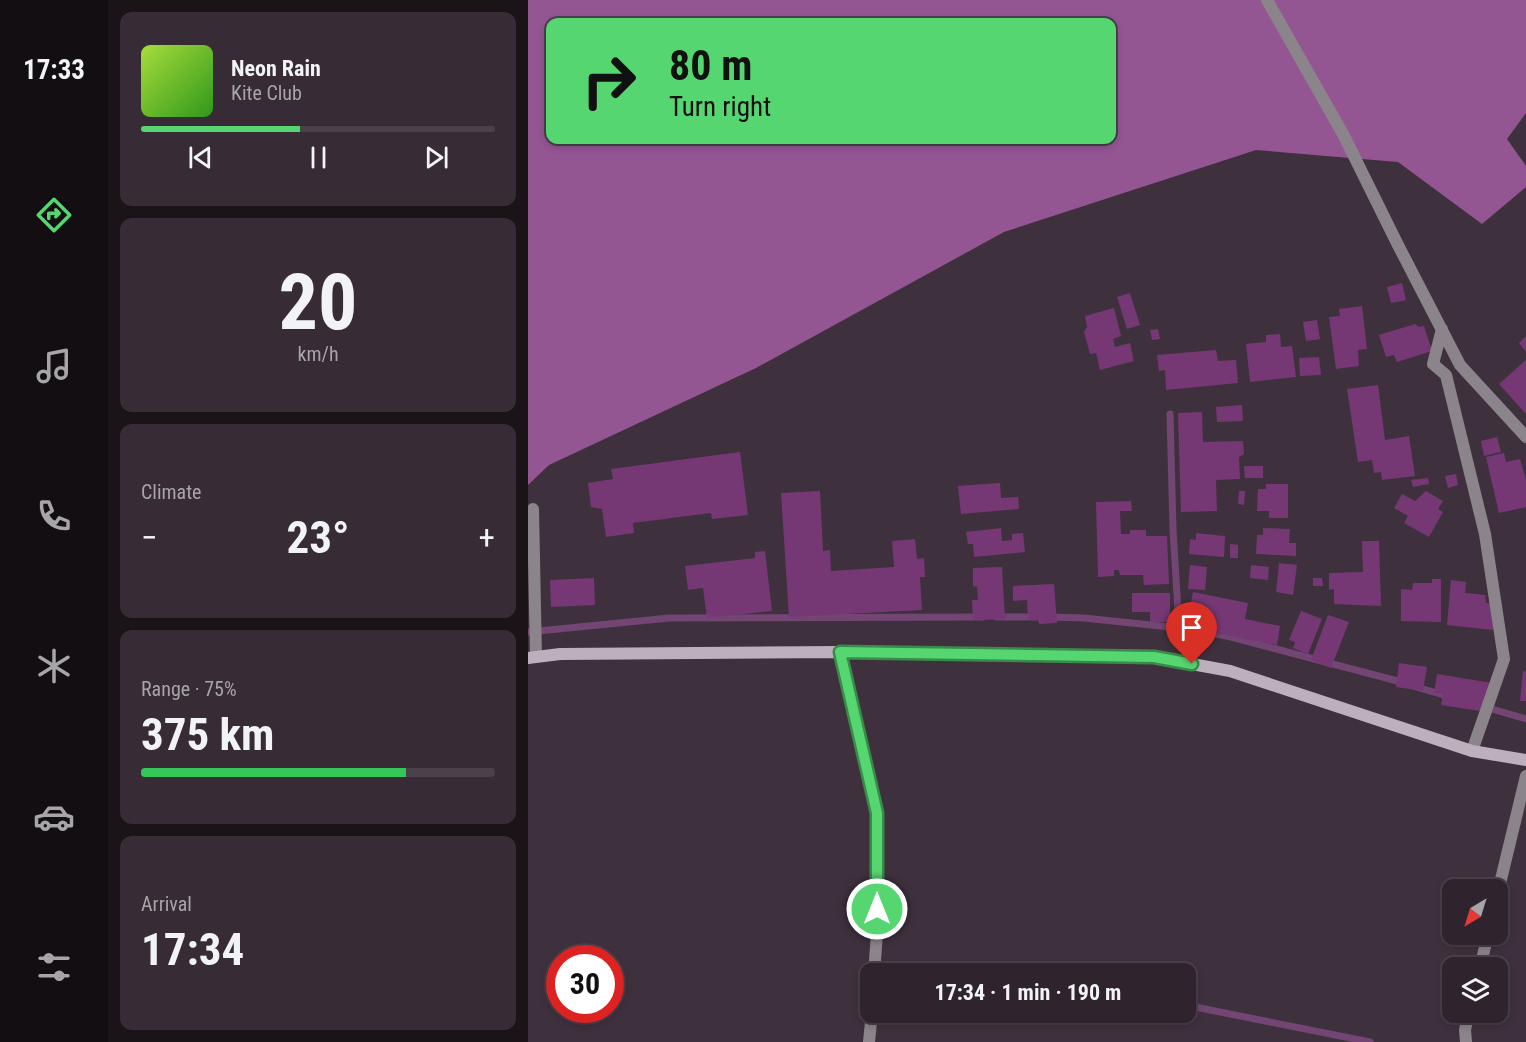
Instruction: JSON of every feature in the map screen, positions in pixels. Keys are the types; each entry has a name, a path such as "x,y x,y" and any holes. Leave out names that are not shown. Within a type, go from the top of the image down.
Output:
{"street":[{"path":"1267,0 1343,134 1460,364 1526,437"},
{"path":"1442,329 1433,364 1446,375 1485,534 1504,659 1472,751"},
{"path":"533,509 535,626 533,655 840,652 1154,657 1230,671 1472,751 1526,760"},
{"path":"840,652 877,813 875,963"},
{"path":"1501,879 1526,776"},
{"path":"869,1042 871,1023"},
{"path":"1466,1042 1467,1023"}],"shaded area":[{"path":"528,0 1526,0 1526,113 1507,139 1526,166 1526,187 1482,224 1398,162 1256,150 1004,232 756,368 549,465 528,485"}],"building":[{"path":"1402,283 1406,300 1391,303 1387,287"},
{"path":"1130,293 1140,325 1127,329 1117,297"},
{"path":"1362,306 1367,349 1358,350 1359,366 1336,369 1329,317 1340,316 1339,309"},
{"path":"1114,308 1121,336 1113,339 1115,347 1130,343 1134,361 1100,370 1096,353 1090,354 1084,332 1087,327 1085,316"},
{"path":"1317,320 1320,339 1306,341 1303,322"},
{"path":"1415,324 1419,327 1424,326 1432,351 1397,362 1394,355 1386,357 1379,335"},
{"path":"1158,329 1160,339 1152,340 1150,330"},
{"path":"1280,334 1281,347 1292,346 1296,377 1250,382 1246,344 1266,342 1266,335"},
{"path":"1526,336 1526,352 1519,343"},
{"path":"1216,350 1218,361 1236,360 1238,383 1166,390 1165,370 1159,371 1157,355"},
{"path":"1319,357 1321,375 1300,376 1299,358"},
{"path":"1526,360 1526,414 1499,384"},
{"path":"1378,385 1385,440 1409,436 1415,476 1382,480 1381,472 1374,473 1372,460 1358,462 1347,389"},
{"path":"1242,405 1243,421 1217,422 1216,407"},
{"path":"1202,412 1203,442 1243,441 1244,454 1239,457 1240,479 1216,480 1217,511 1181,512 1178,413"},
{"path":"1497,437 1501,452 1484,456 1481,441"},
{"path":"740,452 748,515 712,519 711,513 633,523 634,533 606,537 602,509 591,507 588,483 613,479 611,469"},
{"path":"1504,453 1506,462 1520,459 1526,480 1526,507 1499,513 1486,457"},
{"path":"1244,466 1263,466 1263,478 1245,478"},
{"path":"1456,474 1458,485 1448,488 1445,476"},
{"path":"1428,478 1429,484 1413,487 1411,480"},
{"path":"1000,483 1001,498 1018,497 1019,509 961,514 958,486"},
{"path":"1266,484 1288,484 1288,518 1269,518 1269,511 1257,511 1258,489 1266,489"},
{"path":"820,491 823,551 830,550 831,571 894,567 892,541 915,539 917,559 924,558 925,577 920,577 922,610 789,617 781,493"},
{"path":"1239,491 1245,491 1244,505 1238,504"},
{"path":"1426,491 1443,501 1438,509 1443,512 1429,537 1404,523 1408,516 1394,508 1402,494 1415,501"},
{"path":"1131,501 1132,511 1120,511 1121,534 1130,534 1130,530 1146,530 1146,536 1167,536 1169,584 1144,585 1143,575 1120,575 1119,570 1114,570 1114,576 1098,577 1096,502"},
{"path":"1001,528 1002,541 1012,540 1012,534 1023,533 1025,552 974,557 973,544 968,544 966,532"},
{"path":"1263,528 1290,529 1289,543 1296,543 1296,556 1256,554 1257,535 1263,535"},
{"path":"1196,533 1225,536 1224,557 1189,554 1190,539 1196,540"},
{"path":"1362,541 1379,541 1381,606 1334,604 1334,589 1329,590 1329,573 1363,572"},
{"path":"1230,544 1238,545 1238,558 1230,558"},
{"path":"765,551 772,611 707,618 703,588 688,590 685,566 755,558 755,552"},
{"path":"1279,563 1297,565 1293,595 1276,592"},
{"path":"1190,565 1207,567 1205,590 1188,589"},
{"path":"1251,565 1269,567 1268,580 1250,578"},
{"path":"1002,567 1005,619 973,620 972,600 978,600 977,587 973,586 973,568"},
{"path":"594,578 595,605 551,607 550,580"},
{"path":"1313,578 1322,578 1323,586 1313,586"},
{"path":"1432,579 1441,579 1441,622 1401,621 1401,589 1412,590 1413,583 1432,583"},
{"path":"1451,580 1466,582 1465,593 1485,595 1486,603 1495,604 1493,630 1447,625"},
{"path":"1054,584 1057,623 1039,624 1038,620 1028,620 1027,600 1013,601 1013,586"},
{"path":"1193,592 1248,603 1245,619 1280,626 1277,645 1201,630 1202,624 1187,621"},
{"path":"1132,593 1170,593 1170,622 1150,622 1150,612 1132,612"},
{"path":"1301,611 1322,619 1308,654 1293,648 1295,642 1289,640"},
{"path":"1328,615 1349,622 1331,668 1311,660"},
{"path":"1399,663 1427,667 1423,691 1396,687"},
{"path":"1523,671 1526,672 1526,701 1520,701"},
{"path":"1437,674 1498,684 1493,713 1441,705 1443,694 1434,693"}],"waterway":[{"path":"1170,414 1173,529 1179,628 1227,636 1405,683"},
{"path":"528,632 669,618 982,617"},
{"path":"996,617 1036,617"},
{"path":"1050,617 1084,618 1179,628"},
{"path":"1416,687 1451,697"},
{"path":"1485,707 1526,719"},
{"path":"1196,1007 1370,1042"}],"route":[{"path":"877,909 877,813 840,652 1154,657 1192,664"}]}
